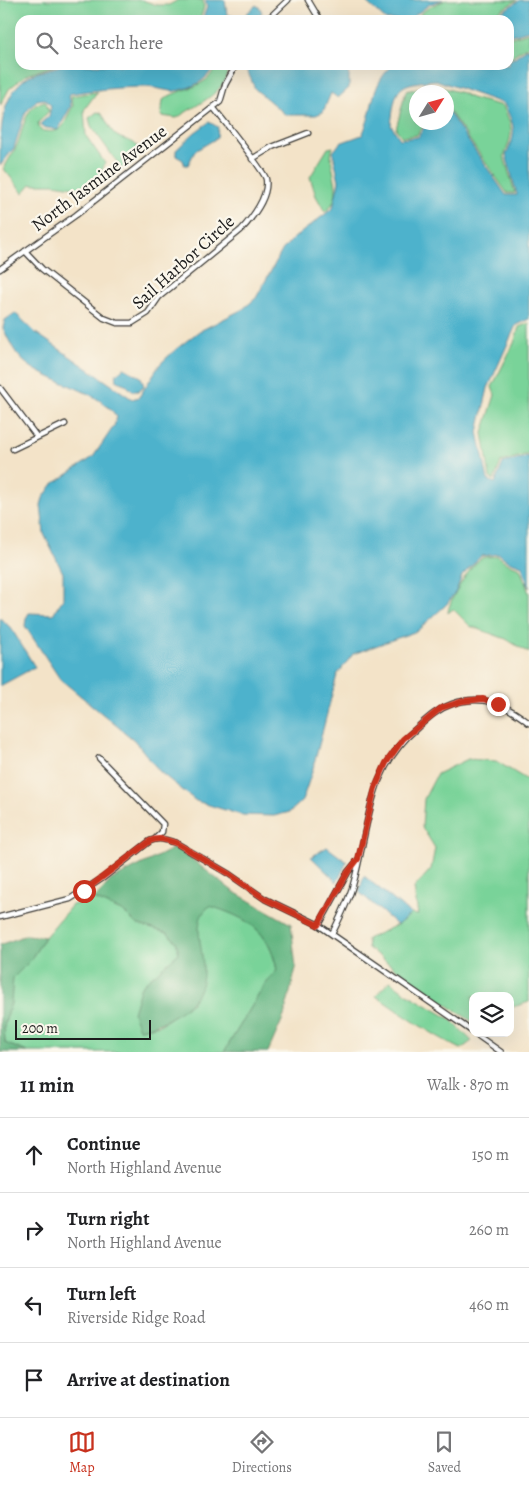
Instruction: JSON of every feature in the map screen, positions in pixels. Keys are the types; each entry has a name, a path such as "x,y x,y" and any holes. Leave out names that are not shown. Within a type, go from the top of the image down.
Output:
{"street":[{"path":"272,15 288,0"},
{"path":"308,0 317,15"},
{"path":"214,107 222,100 225,86 233,70"},
{"name":"Sail Harbor Circle","path":"25,251 42,269 104,318 117,323 132,323 148,313 159,297 235,237 252,218 264,192 266,180 214,107"},
{"name":"North Jasmine Avenue","path":"0,270 61,226 214,107"},
{"path":"252,158 272,147 308,133"},
{"path":"0,388 37,437"},
{"path":"13,449 65,424"},
{"path":"332,934 346,905 372,797 386,763 403,739 441,708 463,701 483,699 498,704 517,713 529,723"},
{"path":"0,917 70,899 104,878 139,848 162,832 163,824 99,758"},
{"path":"156,838 176,843 229,874 265,899 318,925 469,1030"},
{"path":"318,925 348,872 358,859"},
{"path":"479,1037 501,1052"}],"green space":[{"path":"0,0 142,0 157,5 169,5 178,0 203,0 204,7 202,15 15,15 15,70 41,70 26,75 9,89 0,106"},
{"path":"446,0 517,0 493,15 420,15 431,6"},
{"path":"529,32 529,45 514,55 514,36"},
{"path":"214,70 227,70 224,82 218,90 202,103 177,118 161,116 163,100 200,84"},
{"path":"409,90 409,130 420,130 417,135 402,137 396,129 406,91"},
{"path":"454,91 471,98 503,106 511,130 504,156 515,193 507,193 454,118"},
{"path":"97,92 84,110 86,136 105,163 99,179 87,189 54,184 31,184 23,193 4,169 19,141 25,120 32,108 45,101 49,111 38,123 39,128 44,131 53,131 64,125 73,106 71,96"},
{"path":"97,112 101,113 117,136 134,143 138,148 139,152 129,165 122,169 91,126 89,118"},
{"path":"333,147 331,155 336,189 332,205 325,212 316,196 310,177 328,148"},
{"path":"529,323 529,454 501,462 494,480 490,478 483,433 495,395 492,387 514,343 519,327"},
{"path":"498,556 507,563 520,568 529,593 529,653 506,639 470,626 453,609 448,613 456,592 472,567 482,558"},
{"path":"468,759 496,761 529,781 529,1002 514,1007 514,992 469,992 469,1019 423,989 368,948 367,939 397,925 411,914 418,915 414,888 431,869 435,848 422,827 424,799 437,774"},
{"path":"176,847 234,892 291,924 296,968 284,1016 268,1052 224,1052 264,986 277,970 268,944 254,927 235,915 210,906 202,915 199,927 203,969 201,984 195,998 181,1011 166,1020 156,1025 139,1029 133,1013 141,986 179,953 176,941 167,933 136,924 124,912 94,899 111,880"},
{"path":"94,899 124,912 136,924 167,933 176,941 179,953 141,986 140,1029 160,1025 192,1003 198,921 204,910 210,905 246,921 262,935 268,944 277,970 264,986 224,1052 27,1052 5,1043 4,1026 11,1003 12,978 29,962 45,937 72,905"},
{"path":"26,935 45,937 29,962 13,978 11,1003 4,1026 5,1043 27,1052 0,1052 0,945"},
{"path":"390,981 406,993 450,1019 472,1041 461,1049 417,1024 376,996"}],"water":[{"path":"205,0 225,0 227,15 204,15 207,7"},
{"path":"364,0 443,0 430,4 415,15 380,15"},
{"path":"520,0 529,0 529,30 514,34 514,15 497,15"},
{"path":"256,5 262,13 258,15 245,15"},
{"path":"529,47 529,319 516,325 488,388 478,432 488,480 495,483 503,463 529,456 529,588 522,566 508,561 499,554 481,556 462,576 456,591 447,604 417,631 353,654 337,675 312,772 302,801 290,812 274,816 241,815 196,801 160,772 134,740 60,679 25,626 29,613 53,614 63,599 63,573 44,534 41,505 43,498 52,485 93,457 114,426 117,417 107,406 95,398 39,372 27,364 14,349 3,328 5,320 15,313 36,333 132,399 139,397 160,364 175,350 198,332 243,309 256,298 283,249 294,238 333,208 339,181 333,152 340,143 362,135 380,81 388,70 514,70 514,58","holes":["436,80 504,104 512,124 512,141 506,155 517,195 506,195 454,120 454,130 422,130 418,137 400,139 391,125 395,102 400,89 413,83"]},
{"path":"46,70 212,70 199,83 175,91 136,87 69,94 71,106 58,130 42,127 40,124 49,116 51,106 45,99 37,100 25,113 14,148 0,166 0,141 7,104 19,84 29,76"},
{"path":"247,70 347,70 349,76 349,88 338,98 331,93 323,112 316,115 286,115 255,89"},
{"path":"209,122 218,127 217,138 195,151 188,165 184,165 183,160 176,156 176,150"},
{"path":"124,368 141,377 144,386 138,391 132,391 125,384 117,381 116,374"},
{"path":"0,618 11,628 35,667 0,686"},
{"path":"327,847 347,862 337,882 311,857"},
{"path":"364,876 411,914 397,925 359,892"}],"route":[{"path":"84,891 104,878 139,848 156,838 176,843 229,874 265,899 318,925 348,872 358,859 375,788 386,763 403,739 441,708 463,701 483,699 498,704"}]}
